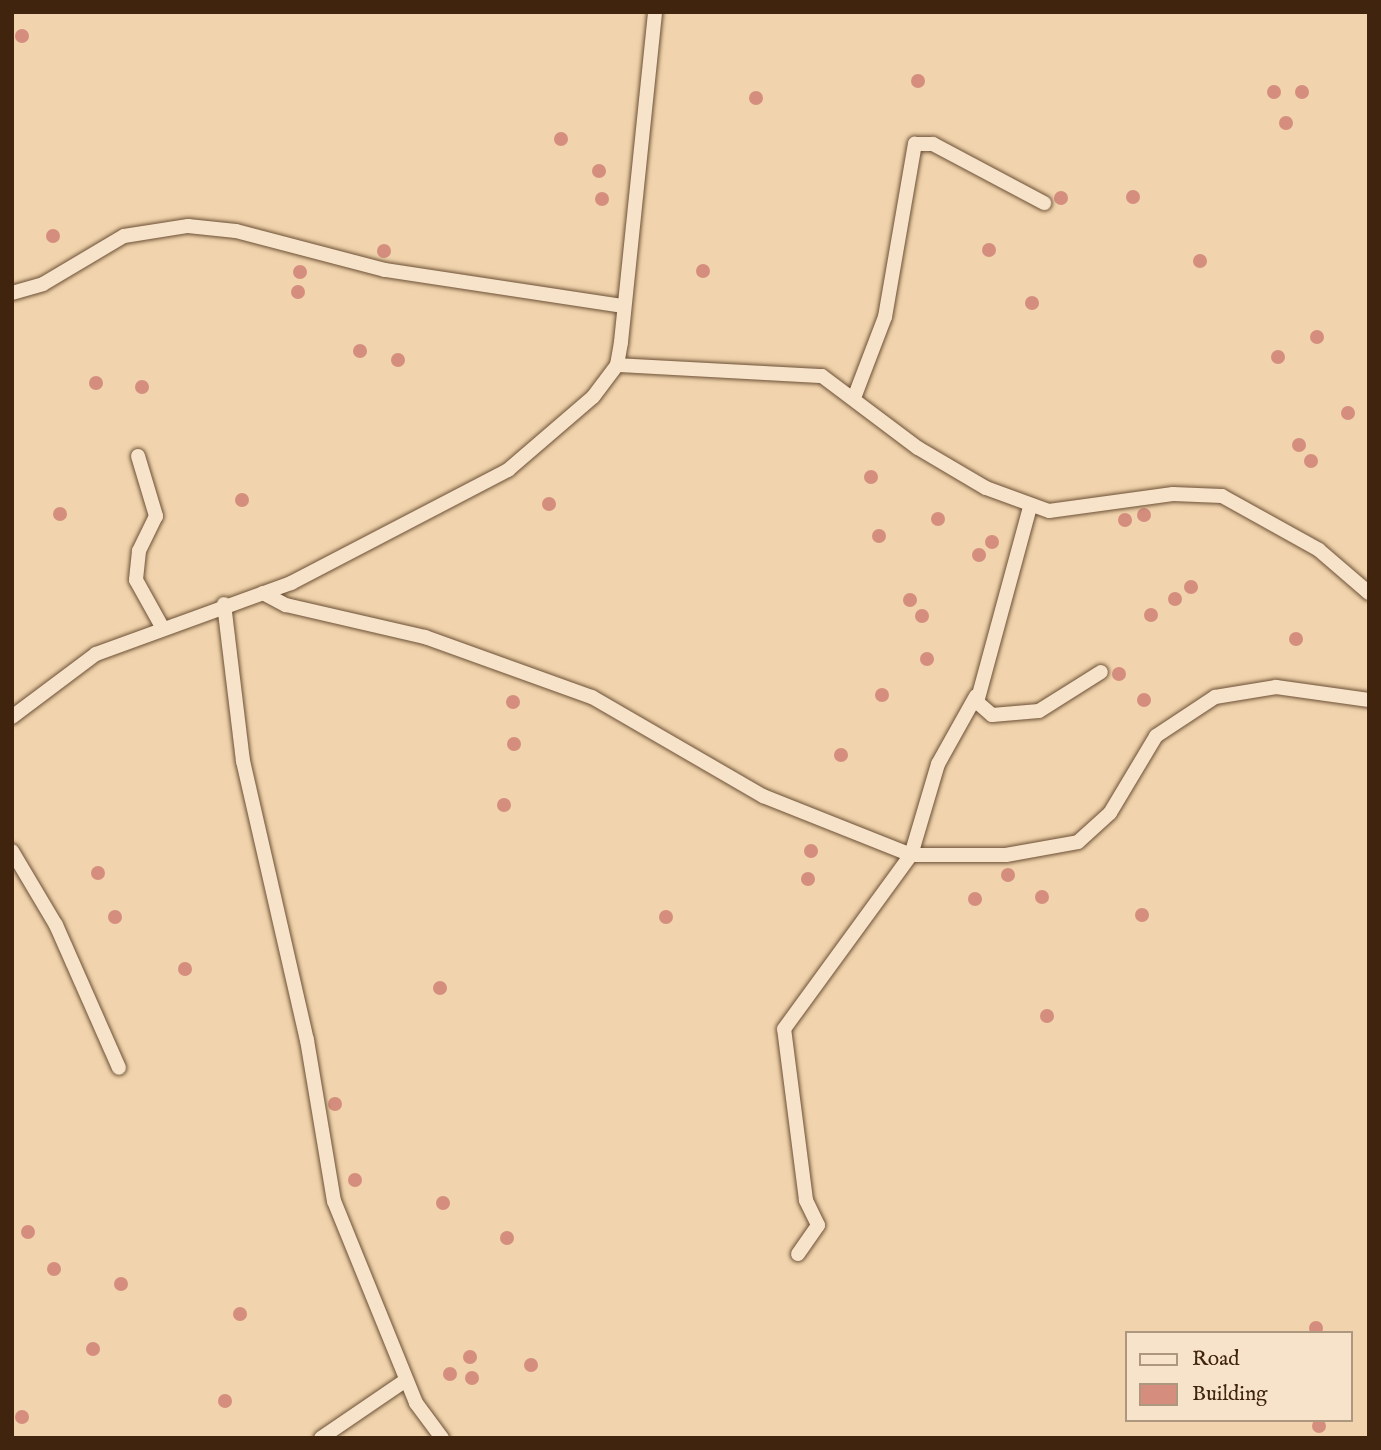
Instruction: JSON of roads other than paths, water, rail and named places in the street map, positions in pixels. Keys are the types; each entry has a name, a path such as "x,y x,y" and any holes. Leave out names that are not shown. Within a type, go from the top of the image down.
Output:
{"street":[{"path":"12,717 96,654 161,625 263,593 508,470 575,417 617,365 654,12"},
{"path":"854,398 889,298 912,148 933,144 1044,203"},
{"path":"12,293 43,284 124,236 188,226 236,230 385,270 623,306"},
{"path":"617,365 724,376 808,374 832,380 918,448 1030,507 1072,512 1173,495 1222,496 1320,550 1369,593"},
{"path":"138,456 156,516 136,560 136,580 161,625"},
{"path":"798,1254 818,1225 806,1200 784,1030 911,855 937,764 976,696 1030,507"},
{"path":"263,593 286,605 425,637 592,697 763,796 911,855 1006,855 1078,842 1110,813 1156,736 1215,697 1276,687 1369,700"},
{"path":"223,604 240,749 307,1040 329,1181 407,1380 442,1438"},
{"path":"976,696 992,715 1039,711 1101,672"},
{"path":"12,851 61,936 118,1068"},
{"path":"321,1438 407,1380"}]}
